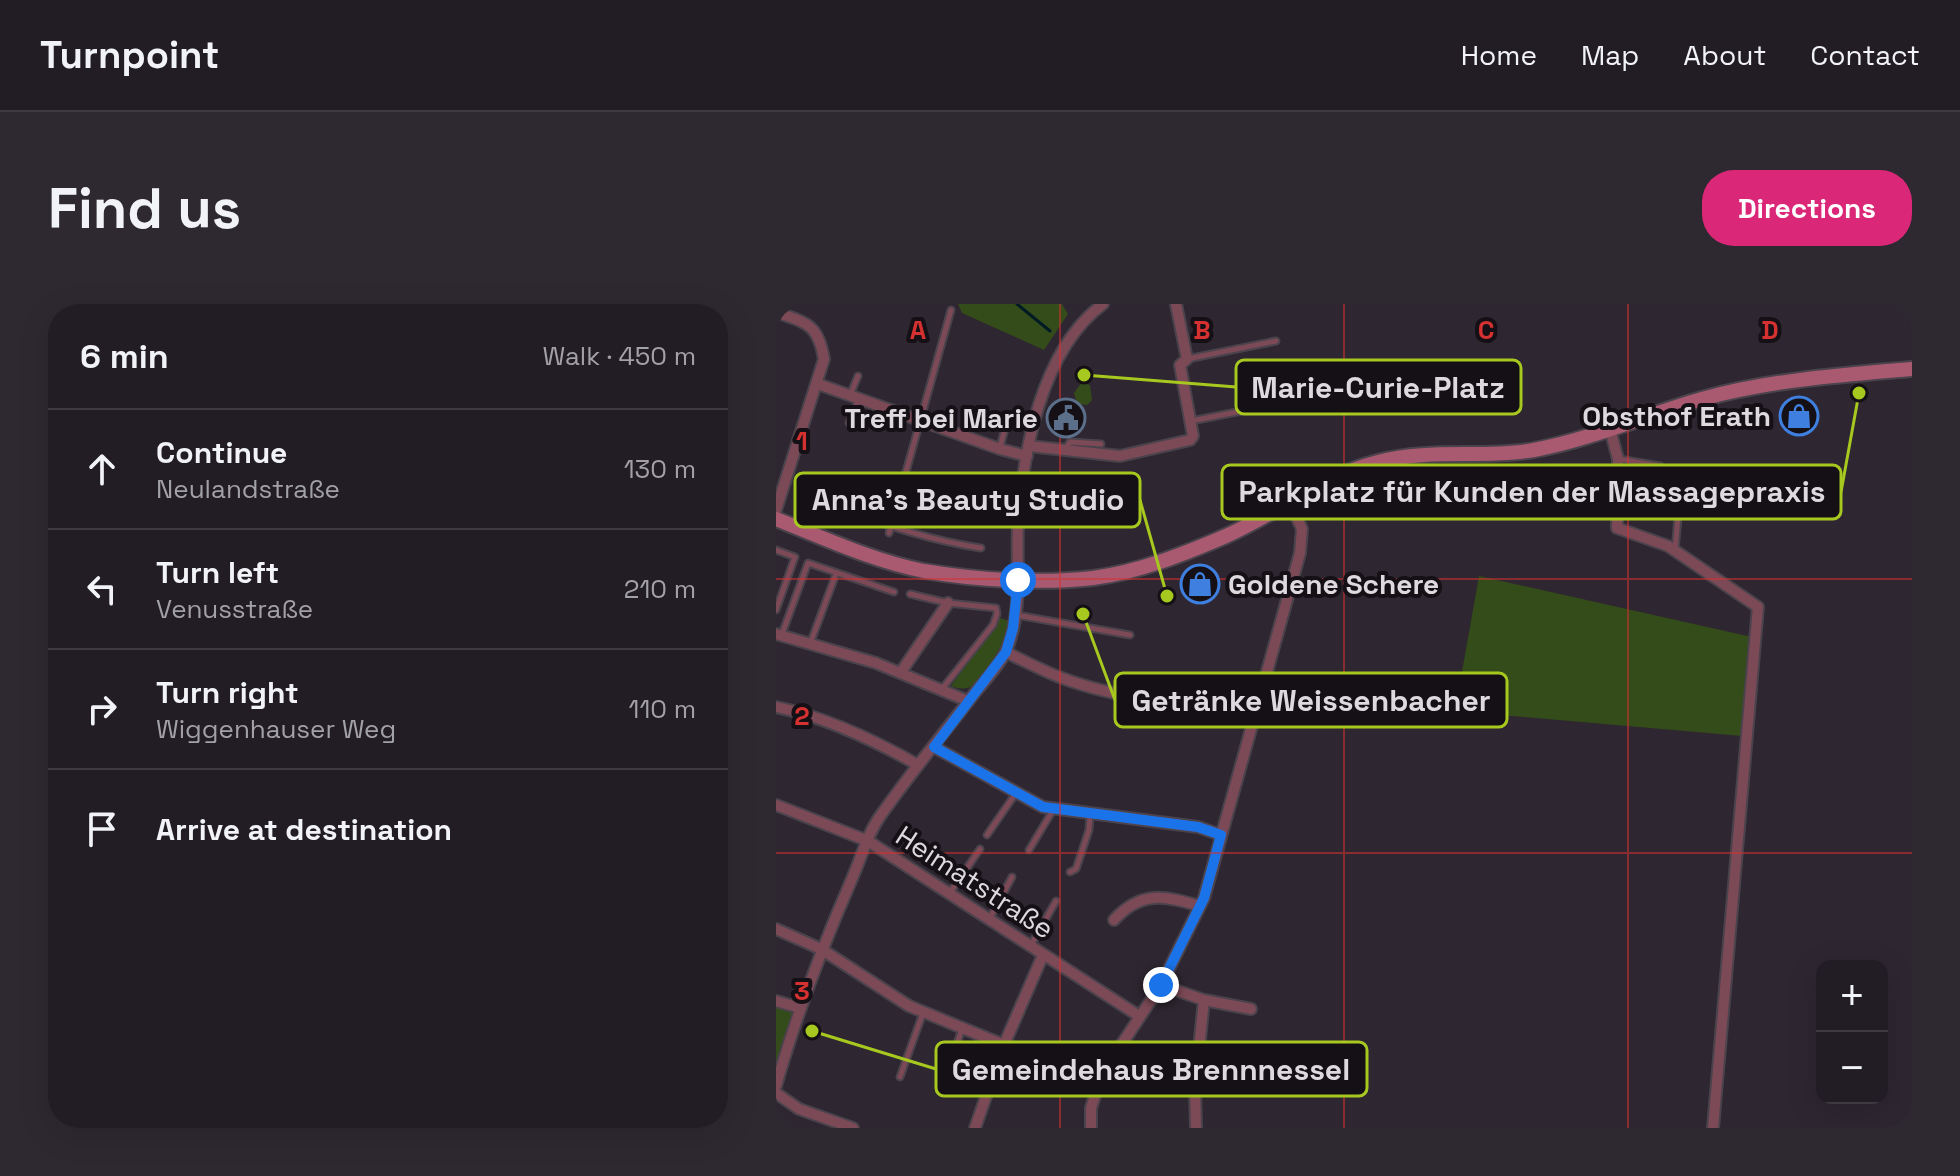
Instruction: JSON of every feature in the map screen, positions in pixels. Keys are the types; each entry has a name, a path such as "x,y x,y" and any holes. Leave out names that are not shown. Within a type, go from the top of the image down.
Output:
{"main road":[{"path":"776,519 826,540 923,571 1018,580 1094,578 1162,562 1230,534 1338,475 1378,462 1417,455 1530,451 1718,396 1779,385 1912,369"}],"street":[{"path":"776,1086 821,949 879,817 1006,652 1015,615 1018,524 1028,451 1040,404 1057,358 1081,324 1103,304"},
{"path":"818,384 1000,449 1120,456 1186,443 1193,436 1180,365 1187,359 1176,304"},
{"path":"776,312 810,325 820,337 824,359 776,510"},
{"path":"1610,429 1618,459 1617,528 1675,551 1758,607 1713,1128"},
{"path":"1091,1128 1091,1108 1102,1074 1161,985 1200,906 1300,553 1302,529 1289,500"},
{"path":"901,672 948,603"},
{"path":"779,634 901,672 968,701"},
{"path":"1006,652 1063,679 1119,694 1187,705 1257,710"},
{"path":"776,707 805,713 854,733 918,765"},
{"path":"934,747 1043,807 1198,827 1221,835"},
{"name":"Heimatstraße","path":"776,805 868,841 1139,1016"},
{"path":"1114,920 1125,908 1142,900 1166,897 1200,906"},
{"path":"776,929 821,949 909,1006 1004,1045 1102,1074"},
{"path":"975,1128 1004,1045 1043,955"},
{"path":"1161,985 1204,1000 1251,1009"},
{"path":"1196,1128 1195,1088 1204,1000"},
{"path":"776,1001 800,1008"},
{"path":"776,1093 799,1109 853,1128"}],"lane":[{"path":"890,530 951,310"},
{"path":"1187,359 1276,341"},
{"path":"849,423 858,376"},
{"path":"1191,421 1288,402"},
{"path":"1000,449 1006,425"},
{"path":"1064,451 1070,442 1101,444"},
{"path":"1618,459 1660,466 1657,509 1678,517 1675,551"},
{"path":"803,497 890,530 981,548"},
{"path":"776,550 795,557 776,610"},
{"path":"779,634 808,563 894,592"},
{"path":"810,644 836,574"},
{"path":"910,594 948,603 996,608 993,625 942,689"},
{"path":"1015,615 1130,635"},
{"path":"987,835 1016,793"},
{"path":"1029,850 1055,808"},
{"path":"1070,872 1076,869 1089,830 1091,812"},
{"path":"949,894 980,849"},
{"path":"989,920 1012,877"},
{"path":"1030,947 1056,901"},
{"path":"900,1077 923,1012"},
{"path":"941,1090 963,1028"}],"green space":[{"path":"958,304 1062,304 1068,314 1044,350 962,313"},
{"path":"1082,382 1090,385 1092,400 1087,405 1077,404 1074,393"},
{"path":"1479,576 1752,637 1742,736 1455,711"},
{"path":"1000,618 1010,621 1008,628 982,676 967,688 951,686"},
{"path":"776,1005 795,1014 776,1074"}],"waterway":[{"path":"1017,304 1050,331"}],"place":[{"name":"Marie-Curie-Platz","path":"1084,375"},
{"name":"Parkplatz für Kunden der Massagepraxis","path":"1859,393"},
{"name":"Obsthof Erath","path":"1799,416"},
{"name":"Treff bei Marie","path":"1066,418"},
{"name":"Goldene Schere","path":"1200,584"},
{"name":"Anna's Beauty Studio","path":"1167,596"},
{"name":"Getränke Weissenbacher","path":"1083,614"},
{"name":"Gemeindehaus Brennnessel","path":"812,1031"}],"route":[{"path":"1018,580 1013,628 1006,652 934,747 1043,807 1198,827 1221,835 1204,898 1161,985"}]}
